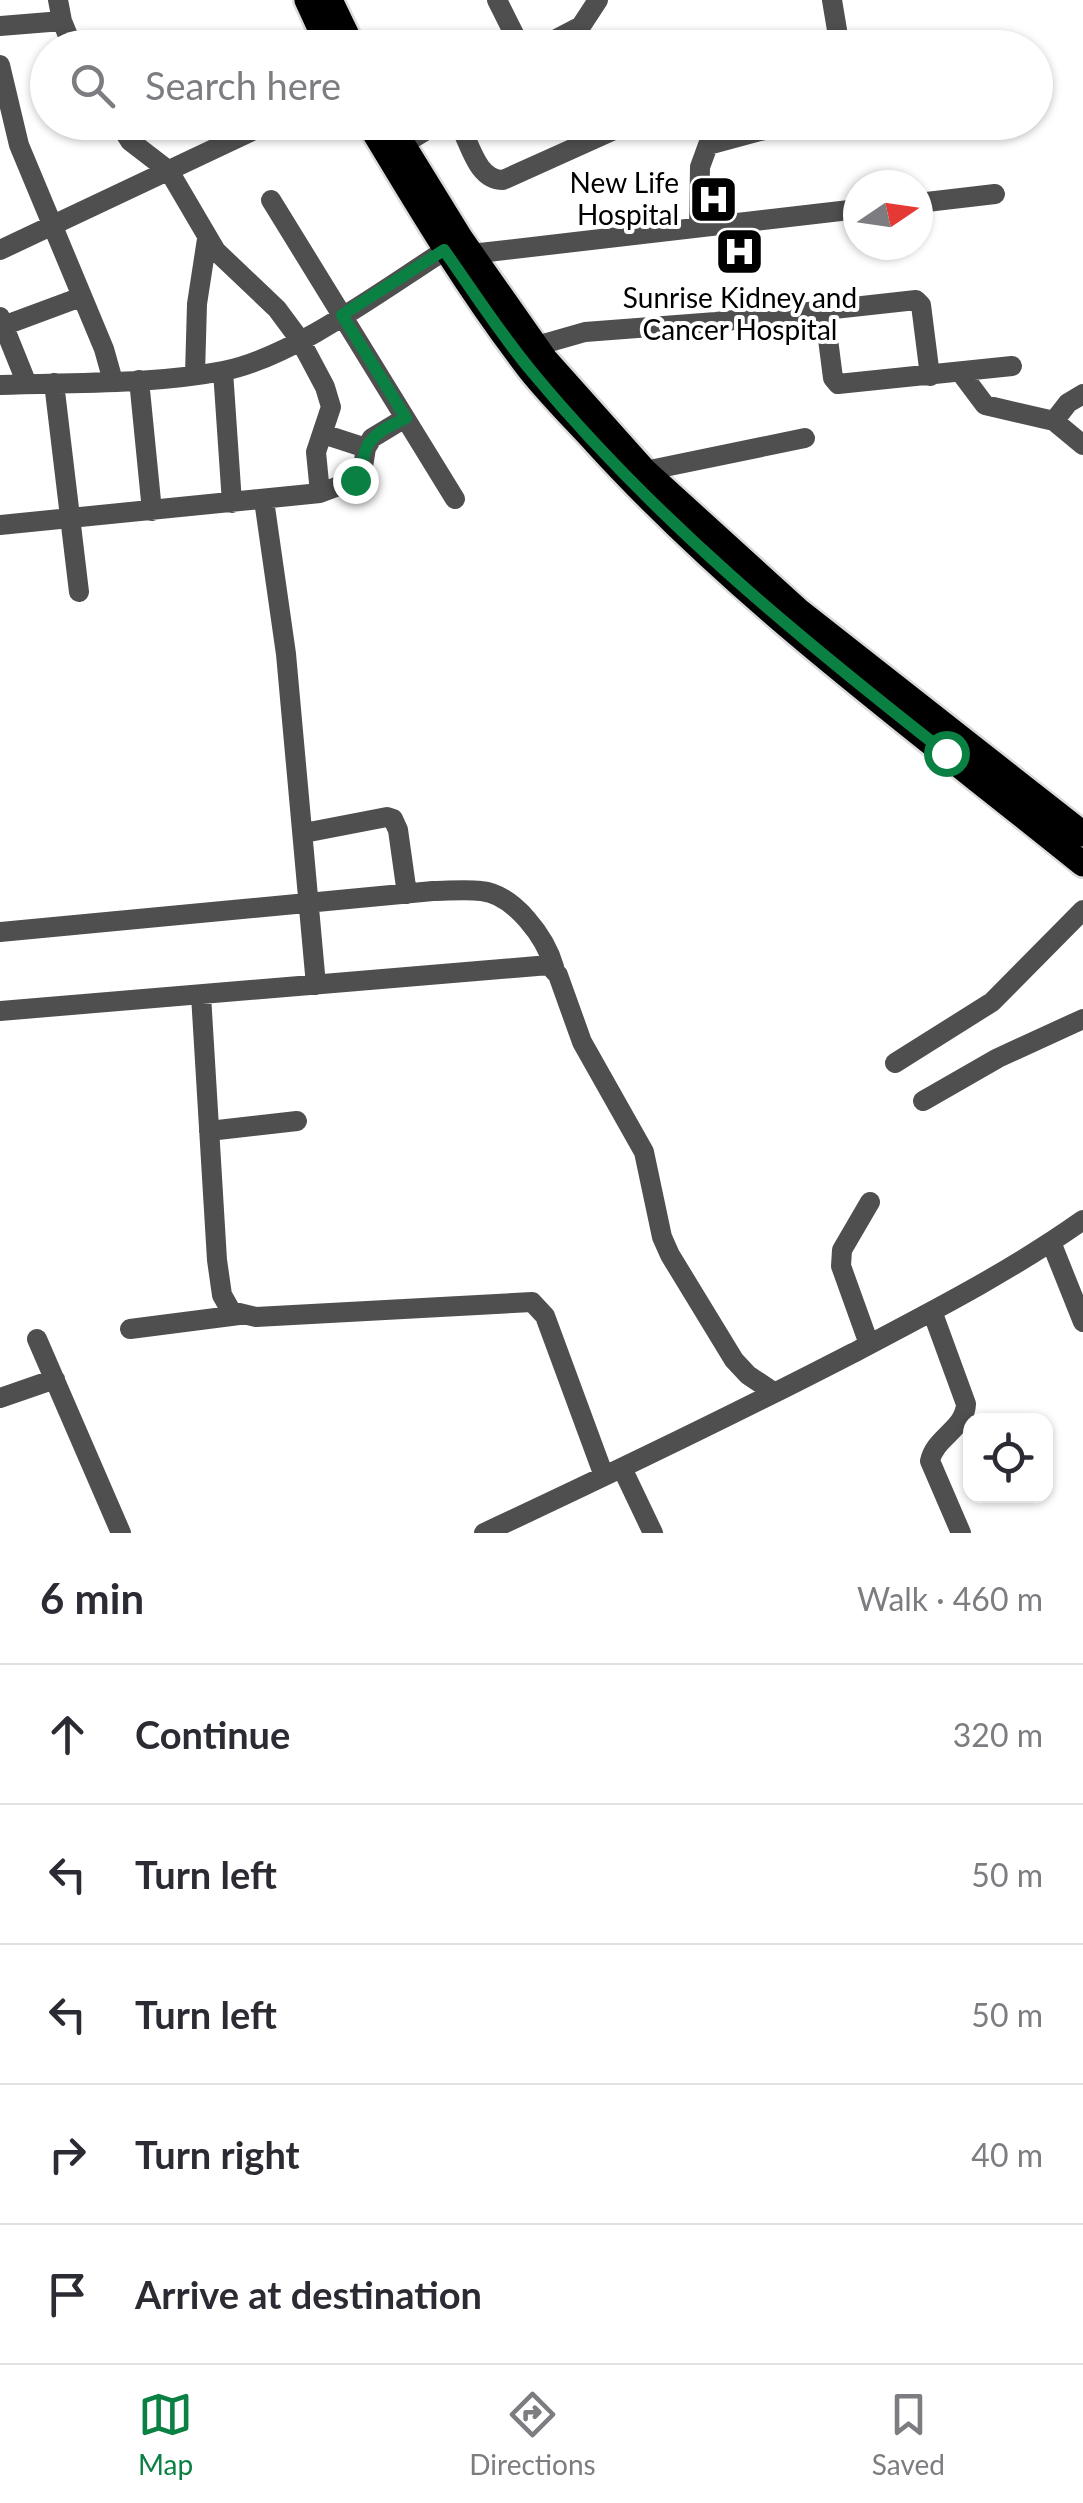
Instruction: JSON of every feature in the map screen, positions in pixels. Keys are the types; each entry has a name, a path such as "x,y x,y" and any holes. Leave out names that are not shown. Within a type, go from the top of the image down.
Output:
{"main road":[{"path":"307,0 321,30"},
{"path":"330,0 344,30"},
{"path":"381,140 536,346 645,470 798,610 1030,807 1083,864"},
{"path":"399,140 532,372 644,495 730,578 820,654 1030,807 1083,834"}],"street":[{"path":"497,0 512,30"},
{"path":"573,30 581,26 598,0"},
{"path":"832,0 837,30"},
{"path":"0,26 60,11"},
{"path":"0,65 5,106 19,146 104,350 113,381"},
{"path":"129,140 169,171 207,239 226,263 277,309 300,340 331,408 315,463 320,493"},
{"path":"0,250 234,140"},
{"path":"467,140 484,174 492,180 503,180 592,140"},
{"path":"698,228 700,167 708,145 727,140"},
{"path":"933,201 995,194"},
{"path":"272,200 455,500"},
{"path":"0,385 139,380 224,371 300,340 459,248 843,212"},
{"path":"194,374 197,304 207,239"},
{"path":"27,384 2,322 80,297"},
{"path":"536,346 586,332 920,301 930,376"},
{"path":"824,308 835,382 1012,366"},
{"path":"224,371 232,504"},
{"path":"961,373 985,406 1054,421 1083,445"},
{"path":"139,380 152,511"},
{"path":"54,383 79,592"},
{"path":"1054,421 1068,403 1083,394"},
{"path":"0,525 320,493 355,480 362,473 366,448 372,438 406,418"},
{"path":"323,434 366,448"},
{"path":"645,470 805,438"},
{"path":"264,500 286,654 316,984"},
{"path":"304,833 387,817 393,820 398,830 407,894"},
{"path":"0,932 407,894 481,890 493,894 538,930 582,1042 644,1152 662,1238 670,1255 734,1360 775,1393"},
{"path":"895,1062 992,1002 1083,910"},
{"path":"0,1012 544,964 554,967"},
{"path":"202,995 222,1295 231,1311 239,1316"},
{"path":"923,1101 998,1058 1083,1020"},
{"path":"210,1131 297,1122"},
{"path":"869,1344 841,1266 842,1250 870,1202"},
{"path":"484,1533 775,1393 932,1312 1083,1220"},
{"path":"1051,1242 1083,1322"},
{"path":"130,1329 239,1316 532,1302 545,1316 613,1472 653,1533"},
{"path":"932,1312 966,1404 960,1423 937,1445 930,1461 961,1533"},
{"path":"38,1338 121,1533"},
{"path":"0,1398 54,1378"}],"place":[{"name":"New Life Hospital","path":"714,199"},
{"name":"Sunrise Kidney and Cancer Hospital","path":"740,251"}],"route":[{"path":"355,480 362,473 366,448 372,438 406,418 342,315 444,250 532,372 644,495 730,578 946,753"}]}
